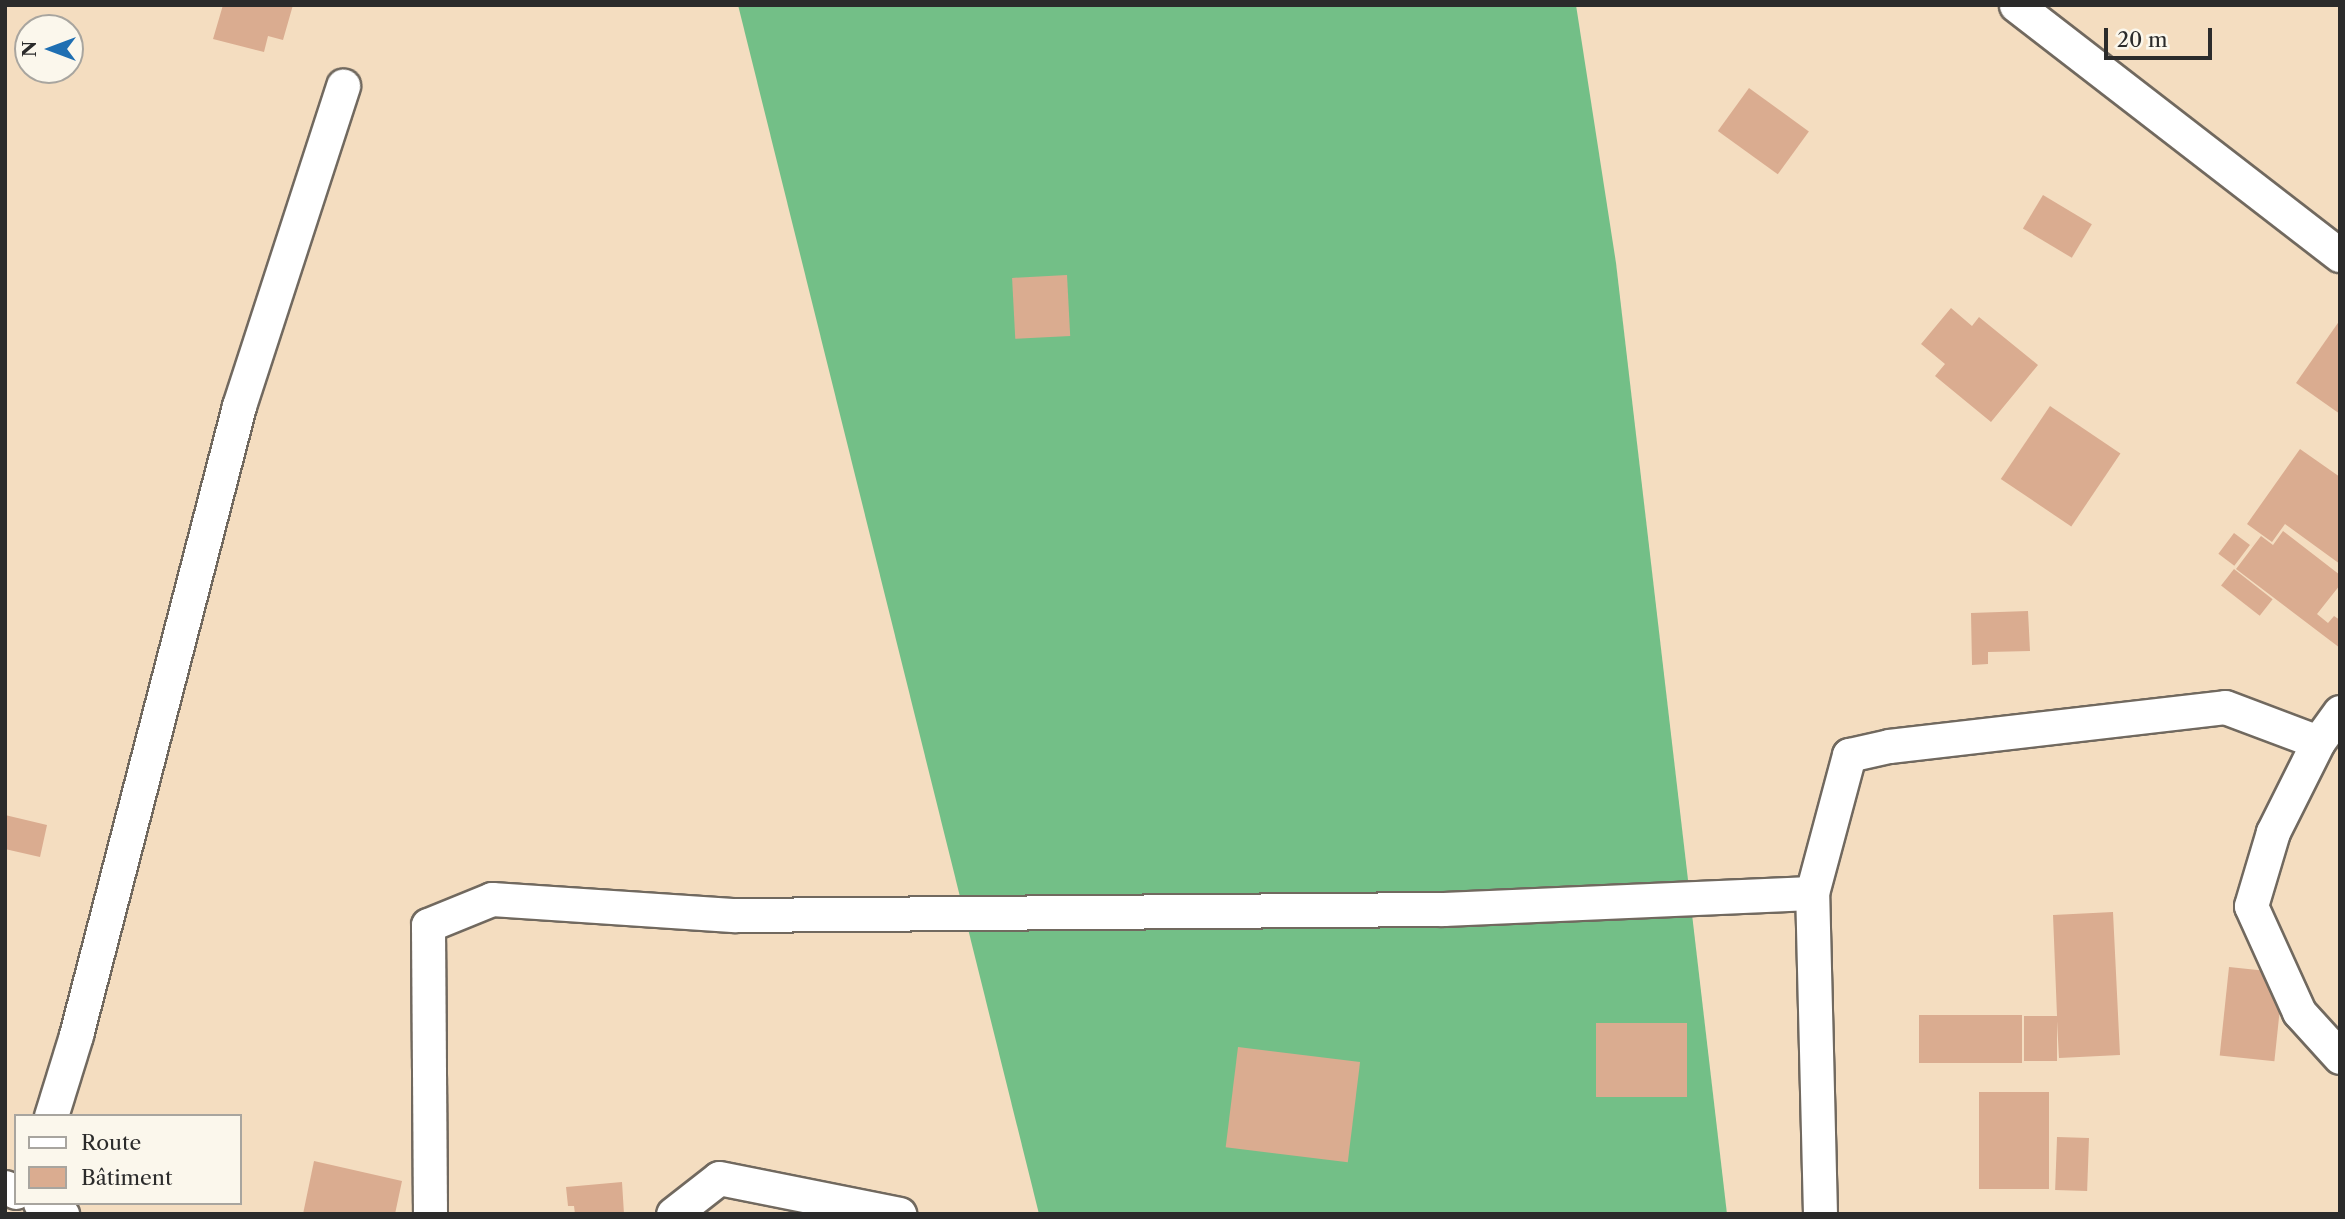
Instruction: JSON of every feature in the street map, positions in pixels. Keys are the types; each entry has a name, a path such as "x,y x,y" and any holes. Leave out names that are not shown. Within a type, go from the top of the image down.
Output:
{"street":[{"path":"2016,5 2340,255"},
{"path":"52,1114 76,1035 239,406 343,85"},
{"path":"1821,1214 1812,893 1849,755 1889,746 2225,707 2318,742"},
{"path":"2340,712 2318,742 2273,832 2251,906 2298,1012 2340,1056"},
{"path":"430,1214 428,926 492,899 735,915 1443,909 1812,893"},
{"path":"673,1214 719,1178 899,1214"},
{"path":"44,1205 62,1214"}],"green space":[{"path":"738,5 1576,5 1616,263 1727,1214 1039,1214"}],"building":[{"path":"223,5 293,5 283,40 268,36 264,52 213,39"},
{"path":"1749,88 1809,131 1778,174 1718,131"},
{"path":"2043,195 2092,224 2072,258 2023,228"},
{"path":"1067,275 1070,336 1015,339 1012,278"},
{"path":"1951,308 1972,326 1979,317 2038,365 1991,422 1935,376 1945,364 1921,344"},
{"path":"2340,320 2340,414 2296,383"},
{"path":"2050,406 2120,454 2071,526 2001,479"},
{"path":"2300,449 2340,477 2340,564 2285,524 2272,542 2247,524"},
{"path":"2283,531 2340,575 2340,585 2317,614 2328,623 2334,616 2340,620 2340,648 2236,569 2261,536 2273,545"},
{"path":"2234,533 2250,545 2234,566 2218,554"},
{"path":"2234,569 2273,599 2260,616 2221,586"},
{"path":"2028,611 2030,651 1988,652 1988,664 1972,665 1971,613"},
{"path":"5,815 47,825 40,857 5,849"},
{"path":"2113,912 2120,1055 2059,1058 2057,1021 2057,1061 2024,1061 2024,1016 2057,1016 2053,915"},
{"path":"2229,967 2284,973 2274,1061 2220,1056"},
{"path":"1919,1015 2022,1015 2022,1063 1919,1063"},
{"path":"1596,1023 1687,1023 1687,1097 1596,1097"},
{"path":"1238,1047 1360,1062 1348,1162 1226,1147"},
{"path":"1979,1092 2049,1092 2049,1189 1979,1189"},
{"path":"2057,1137 2089,1138 2087,1191 2055,1190"},
{"path":"314,1161 402,1181 395,1214 303,1214"},
{"path":"622,1182 624,1214 575,1214 574,1206 568,1206 566,1187"}]}
